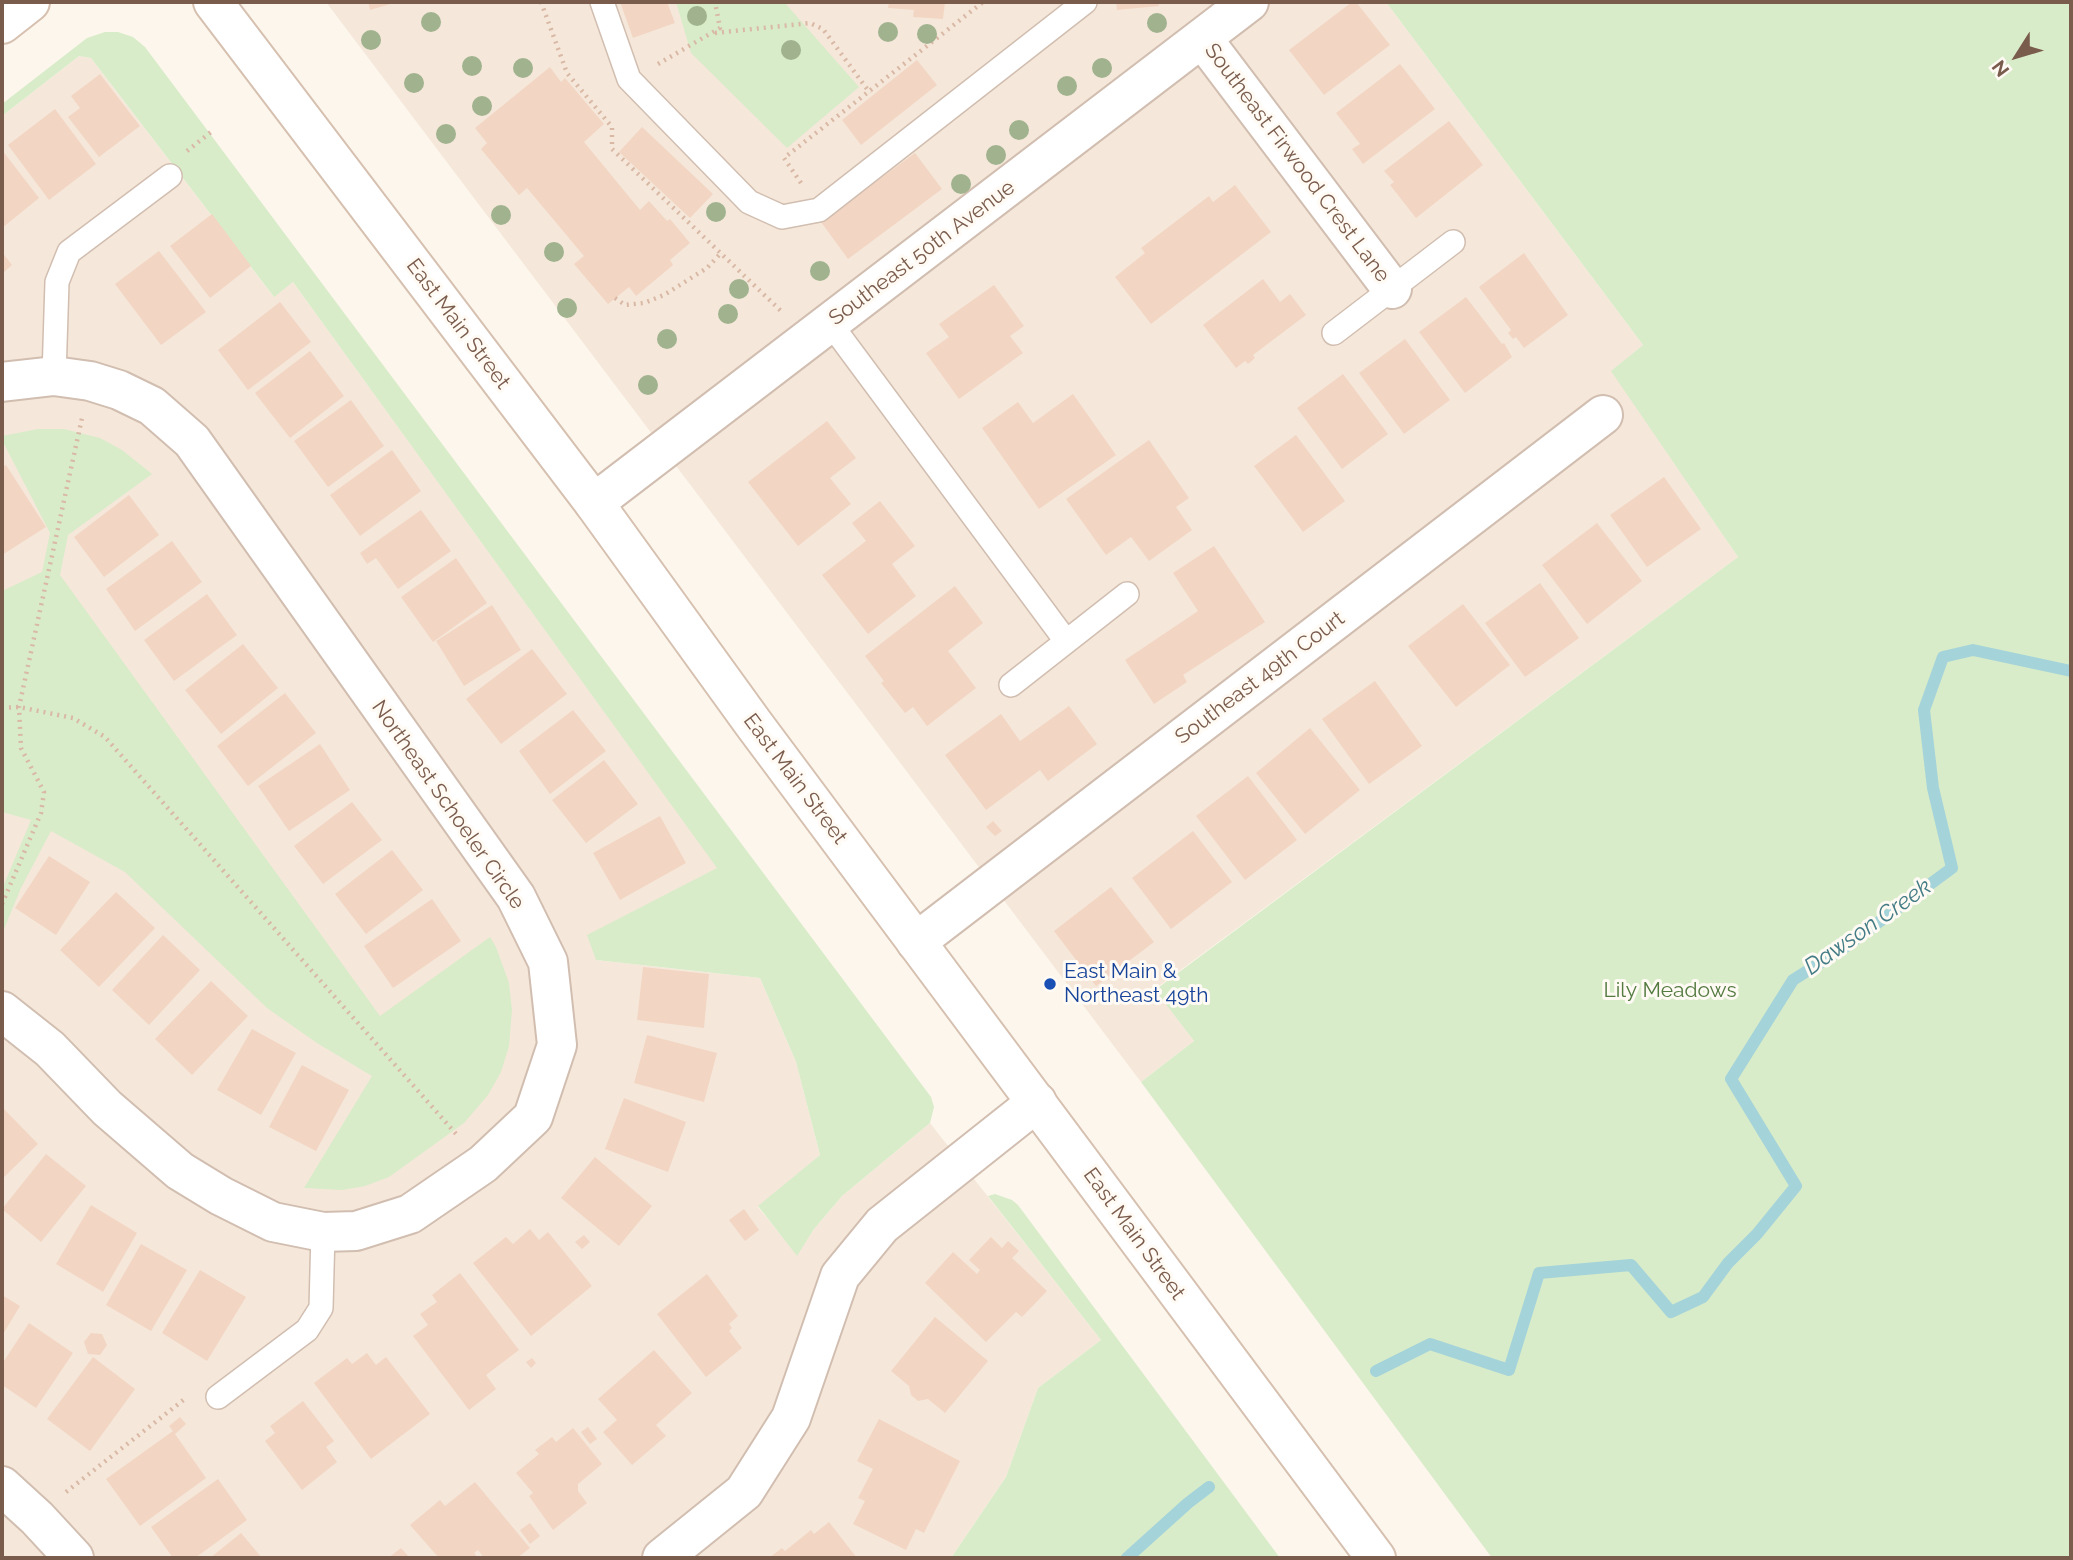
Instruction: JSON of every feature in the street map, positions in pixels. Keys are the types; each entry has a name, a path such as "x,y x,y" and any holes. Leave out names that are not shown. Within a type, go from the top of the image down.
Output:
{"street":[{"path":"2,24 30,2"},
{"name":"East Main Street","path":"213,2 594,503 761,734 1376,1558"},
{"name":"Southeast 50th Avenue","path":"594,503 1249,2"},
{"name":"Southeast Firwood Crest Lane","path":"1202,38 1392,289"},
{"name":"Northeast Schoeler Circle","path":"2,382 72,379 119,390 152,407 192,442 516,897 548,962 557,1045 533,1117 483,1164 410,1214 356,1231 323,1232 273,1222 221,1196 180,1171 107,1108 50,1049 2,1011"},
{"name":"Southeast 49th Court","path":"916,942 1603,415"},
{"path":"662,1558 744,1492 791,1418 840,1276 882,1225 1037,1102"},
{"path":"2,1486 37,1518 74,1558"}],"lane":[{"path":"602,2 629,79 749,202 782,217 819,210 1085,2"},
{"path":"72,379 57,282 69,252 170,176"},
{"name":"Southeast Firwood Crest Lane","path":"1334,333 1453,242"},
{"path":"830,323 1066,641"},
{"path":"1011,685 1127,594"},
{"path":"219,1397 307,1330 321,1308 323,1232"}],"path":[{"path":"541,2 567,73 612,127 612,149 784,314"},
{"path":"629,79 715,33 720,28 715,2"},
{"path":"819,210 784,158 983,2"},
{"path":"715,33 810,23 823,29 870,93"},
{"path":"615,299 625,305 644,303 664,295 707,268 720,253"},
{"path":"2,904 41,813 44,792 21,748 19,708 72,379"},
{"path":"2,708 19,708 73,718 105,737 483,1164"},
{"path":"37,1518 70,1488 188,1397 219,1397"}],"shaded area":[{"path":"326,2 1386,2 1643,345 1612,371 1738,557 1155,989 1194,1041 1141,1082"},
{"path":"79,56 91,58 273,296 293,282 718,868 596,960 760,978 796,1062 820,1155 758,1207 797,1255 814,1229 842,1196 930,1123 1101,1340 1038,1388 1006,1477 951,1558 2,1558 2,116"}],"green space":[{"path":"676,2 785,3 859,87 787,148 691,53"},
{"name":"Lily Meadows","path":"1386,2 2071,2 2071,1558 1492,1558 1141,1082 1194,1041 1155,990 1738,557 1611,371 1643,345"},
{"path":"105,32 118,32 133,37 145,47 931,1097 934,1107 930,1123 842,1196 814,1229 797,1256 758,1206 820,1155 796,1062 760,978 596,960 587,935 717,868 293,282 274,297 91,58 79,56 2,116 2,104 87,38"},
{"path":"38,429 64,429 100,438 122,450 152,474 68,535 60,575 380,1016 490,937 496,947 509,983 512,1010 509,1046 501,1072 488,1095 464,1123 389,1177 365,1186 342,1190 304,1188 372,1076 317,1043 267,1008 125,872 51,831 21,888 2,934 2,889 31,820 2,812 2,591 42,572 50,533 2,436"},
{"path":"995,1194 1018,1205 1280,1558 951,1558 1006,1477 1038,1388 1101,1340 988,1196"}],"building":[{"path":"368,2 394,2 394,3 370,10"},
{"path":"620,2 667,2 675,23 633,38"},
{"path":"889,2 945,2 943,19 913,17 914,10 888,8"},
{"path":"1116,2 1158,2 1159,6 1117,10"},
{"path":"1352,2 1356,2 1390,45 1324,95 1289,50"},
{"path":"917,60 937,85 861,145 842,120"},
{"path":"1400,64 1435,109 1363,164 1352,149 1360,144 1336,113"},
{"path":"550,67 561,82 565,78 604,124 584,142 640,210 649,201 667,221 670,219 690,243 670,260 673,265 636,296 629,287 608,304 574,264 584,256 527,188 519,195 481,149 487,143 475,128"},
{"path":"100,74 140,126 99,157 68,117 80,108 71,96"},
{"path":"55,109 96,164 49,200 8,145"},
{"path":"1449,121 1483,165 1416,218 1390,185 1394,182 1384,171"},
{"path":"642,127 713,194 690,218 619,152"},
{"path":"2,150 39,198 2,228"},
{"path":"915,153 942,189 848,259 821,222"},
{"path":"1235,185 1271,232 1151,324 1115,277 1145,253 1141,248 1209,196 1213,202"},
{"path":"212,214 251,266 210,298 170,246"},
{"path":"159,251 206,312 161,345 115,284"},
{"path":"2,252 12,265 2,274"},
{"path":"1524,253 1568,315 1524,348 1516,337 1513,339 1508,333 1511,330 1479,287"},
{"path":"1263,279 1280,302 1290,294 1306,315 1253,355 1255,358 1248,364 1245,361 1236,368 1203,325"},
{"path":"994,285 1024,326 1010,336 1023,353 959,399 926,353 949,337 939,324"},
{"path":"1466,297 1502,344 1504,343 1512,357 1465,393 1419,332"},
{"path":"280,302 311,342 248,390 218,350"},
{"path":"1405,339 1450,400 1404,434 1359,373"},
{"path":"310,351 344,396 290,438 255,393"},
{"path":"1343,374 1388,434 1342,469 1297,408"},
{"path":"1073,394 1116,455 1039,509 982,428 1018,402 1033,423"},
{"path":"351,400 384,446 328,487 294,441"},
{"path":"827,421 856,458 830,478 851,504 798,546 748,482"},
{"path":"1296,435 1345,501 1303,532 1254,466"},
{"path":"1149,440 1189,498 1176,507 1192,530 1149,561 1131,537 1106,555 1066,499"},
{"path":"392,450 421,491 360,536 330,495"},
{"path":"6,465 46,527 2,555 2,467"},
{"path":"1664,477 1701,529 1647,567 1610,515"},
{"path":"129,495 159,535 104,577 74,537"},
{"path":"880,501 915,546 892,564 916,596 868,634 822,575 866,541 852,523"},
{"path":"421,510 451,551 398,589 376,558 367,564 360,553"},
{"path":"1597,523 1642,581 1587,624 1542,565"},
{"path":"172,541 202,582 135,631 106,589"},
{"path":"1214,546 1265,622 1183,675 1187,682 1154,704 1125,660 1198,611 1173,573"},
{"path":"456,558 487,603 433,642 401,597"},
{"path":"1540,583 1579,638 1525,677 1485,623"},
{"path":"955,586 983,623 948,651 976,688 927,726 913,707 905,713 881,683 884,681 865,656"},
{"path":"207,594 237,635 174,681 144,640"},
{"path":"1463,604 1510,665 1456,707 1408,646"},
{"path":"492,605 521,650 464,686 436,641"},
{"path":"243,644 278,688 221,734 185,690"},
{"path":"532,649 567,694 501,744 466,699"},
{"path":"1375,681 1422,746 1369,784 1322,719"},
{"path":"285,693 316,733 248,786 217,746"},
{"path":"1069,706 1097,744 1048,781 1040,770 986,810 945,755 1001,714 1020,741"},
{"path":"573,710 606,751 550,794 519,751"},
{"path":"1310,728 1360,790 1305,834 1256,773"},
{"path":"320,744 350,790 289,831 258,786"},
{"path":"604,760 638,804 586,843 552,800"},
{"path":"1248,776 1297,840 1245,880 1196,816"},
{"path":"352,802 382,840 323,884 294,846"},
{"path":"660,816 686,863 620,900 593,853"},
{"path":"993,821 1002,831 995,836 986,827"},
{"path":"1193,831 1232,882 1171,929 1132,878"},
{"path":"392,850 423,890 366,934 335,894"},
{"path":"49,856 90,882 56,935 15,908"},
{"path":"1111,887 1154,942 1096,986 1054,931"},
{"path":"116,892 155,928 99,987 60,950"},
{"path":"432,899 461,941 393,988 364,946"},
{"path":"163,935 200,970 149,1025 112,990"},
{"path":"643,967 709,974 704,1028 637,1020"},
{"path":"211,981 248,1016 192,1075 155,1039"},
{"path":"252,1029 296,1053 261,1115 217,1090"},
{"path":"647,1035 717,1053 704,1102 634,1083"},
{"path":"302,1065 349,1090 316,1151 269,1127"},
{"path":"624,1098 686,1122 668,1172 605,1149"},
{"path":"2,1107 38,1144 2,1179"},
{"path":"46,1154 86,1186 41,1242 2,1209"},
{"path":"595,1157 652,1206 619,1246 561,1198"},
{"path":"91,1205 137,1233 103,1292 56,1264"},
{"path":"744,1209 759,1230 745,1241 729,1220"},
{"path":"530,1229 539,1240 548,1232 592,1286 531,1336 473,1263 506,1237 513,1244"},
{"path":"584,1235 590,1242 582,1249 575,1242"},
{"path":"991,1237 1002,1248 1008,1241 1019,1251 1012,1258 1047,1291 1022,1317 1016,1312 986,1342 925,1283 953,1252 977,1274 980,1270 969,1260"},
{"path":"141,1244 187,1270 151,1331 106,1305"},
{"path":"200,1270 246,1297 207,1361 162,1333"},
{"path":"460,1273 519,1350 486,1375 496,1389 469,1410 413,1336 428,1325 420,1314 437,1302 432,1295"},
{"path":"707,1274 738,1316 729,1324 732,1328 729,1331 742,1348 706,1377 657,1314"},
{"path":"2,1295 20,1306 2,1336"},
{"path":"935,1317 988,1361 945,1413 928,1399 918,1401 911,1395 909,1386 891,1371"},
{"path":"29,1323 73,1353 36,1408 2,1385 2,1364"},
{"path":"91,1333 102,1334 107,1345 100,1355 88,1354 84,1342"},
{"path":"654,1350 692,1393 656,1425 666,1436 632,1465 603,1432 617,1420 598,1399"},
{"path":"367,1353 376,1365 386,1357 430,1414 371,1459 314,1383 347,1358 352,1364"},
{"path":"93,1357 135,1389 90,1451 47,1419"},
{"path":"532,1358 536,1363 531,1368 526,1362"},
{"path":"303,1401 334,1441 326,1447 337,1462 302,1490 265,1441 275,1433 270,1426"},
{"path":"180,1417 186,1424 175,1434 206,1478 140,1526 106,1479 173,1431 169,1426"},
{"path":"879,1419 960,1461 924,1533 916,1529 906,1550 853,1524 865,1501 858,1498 873,1469 857,1461"},
{"path":"588,1427 597,1439 590,1444 581,1432"},
{"path":"573,1428 602,1464 578,1484 578,1491 587,1503 553,1530 529,1496 533,1493 516,1473 539,1454 535,1450 552,1437 556,1442"},
{"path":"218,1479 247,1520 195,1558 173,1558 151,1527"},
{"path":"475,1482 530,1548 517,1558 484,1558 478,1550 474,1553 478,1558 439,1558 410,1525 440,1500 445,1506"},
{"path":"829,1522 857,1558 769,1558 782,1548 785,1551 811,1530 814,1534"},
{"path":"530,1523 540,1536 530,1544 520,1530"},
{"path":"241,1533 262,1558 210,1558"},
{"path":"401,1548 410,1558 388,1558"}],"waterway":[{"name":"Dawson Creek","path":"1376,1371 1430,1344 1509,1370 1539,1273 1631,1265 1671,1312 1703,1297 1728,1263 1757,1234 1796,1186 1731,1079 1793,980 1845,947 1952,868 1933,788 1924,710 1943,657 1973,650 2071,671"},
{"name":"Dawson Creek","path":"1127,1558 1209,1487"}],"place":[{"name":"East Main & Northeast 49th","path":"1050,984"}]}
